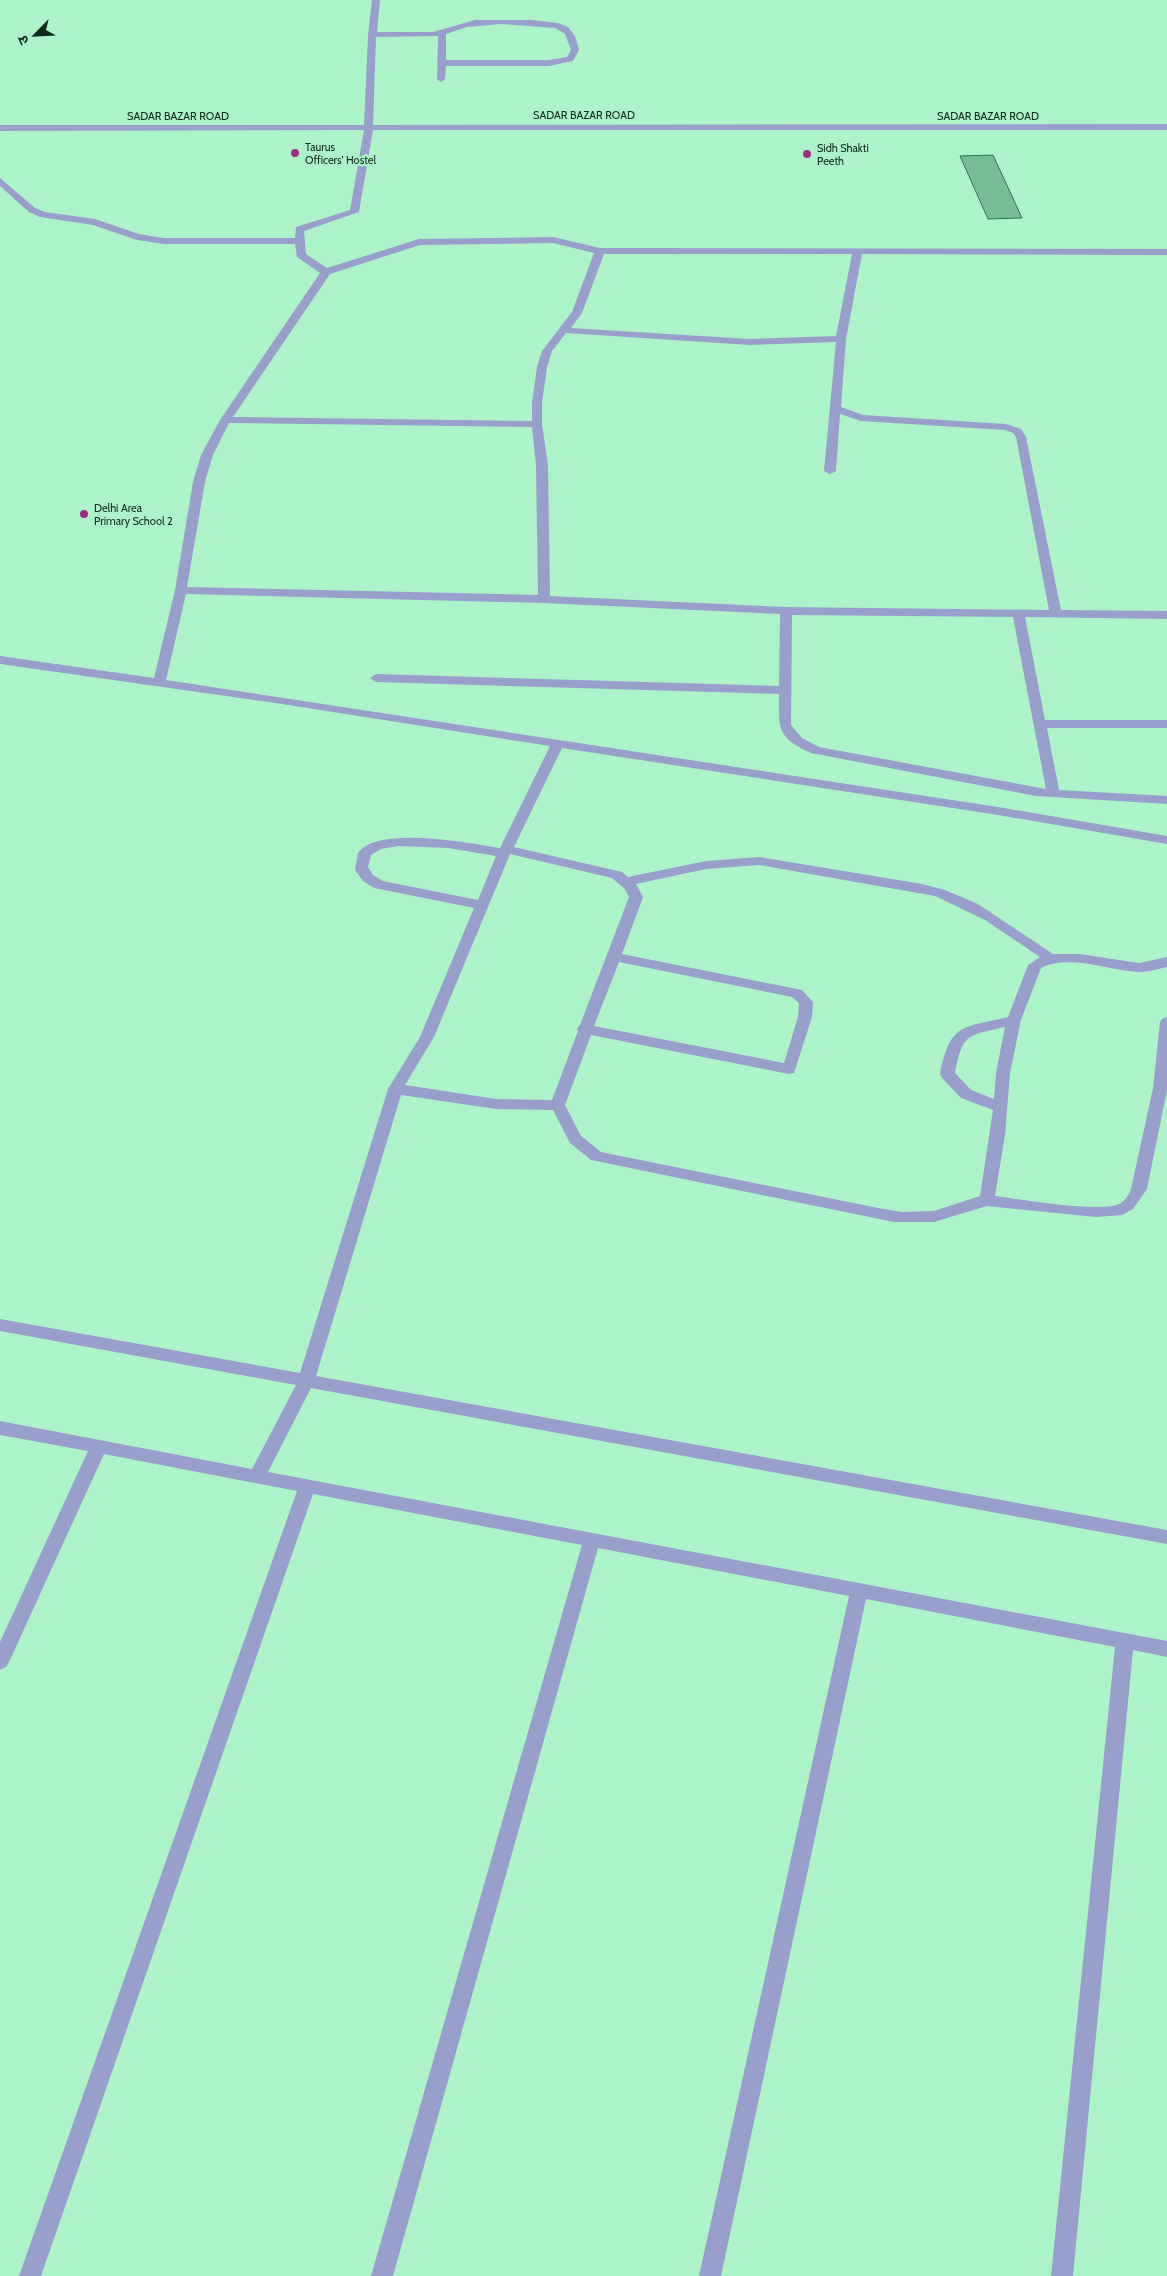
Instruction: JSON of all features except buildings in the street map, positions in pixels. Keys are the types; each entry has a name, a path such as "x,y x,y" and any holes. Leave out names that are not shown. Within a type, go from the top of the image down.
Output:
{"street":[{"path":"326,272 301,255 299,229 354,212 368,138 372,35 376,0"},
{"path":"372,35 442,34 454,27 468,23 528,22 553,25 564,29 572,38 575,50 570,59 550,63 442,63"},
{"path":"441,79 442,34"},
{"name":"SADAR BAZAR ROAD","path":"0,128 1167,127"},
{"path":"0,180 32,210 43,215 96,222 136,237 164,241 300,240"},
{"path":"159,683 181,590 199,482 207,455 225,420 326,272 419,242 553,240 600,251 1167,252"},
{"path":"544,599 542,466 537,424 537,403 542,368 547,351 577,312 600,251"},
{"path":"830,470 841,339 858,251"},
{"path":"563,330 631,336 750,342 841,339"},
{"path":"836,409 861,418 1006,427 1017,431 1021,437 1056,614"},
{"path":"225,420 537,424"},
{"path":"181,590 544,599 786,610 1167,615"},
{"path":"786,610 785,725 787,730 800,743 816,750 1053,794 1167,800"},
{"path":"1018,613 1053,794"},
{"path":"0,660 350,710 558,744 1094,826 1167,840"},
{"path":"376,678 784,690"},
{"path":"1040,724 1167,724"},
{"path":"257,1476 306,1381 396,1089 427,1037 505,851 558,744"},
{"path":"482,905 379,885 369,880 363,873 360,865 370,848 379,844 407,841 505,851 617,875 631,887 636,897 615,957 584,1029 558,1105 575,1139 596,1156 904,1218 942,1215 972,1203 987,1200 1100,1212 1121,1209 1133,1201 1139,1189 1160,1088 1167,1022"},
{"path":"625,882 706,865 759,861 922,888 941,892 994,918 1050,958"},
{"path":"584,1029 789,1069 805,1017 806,1002 797,993 615,957"},
{"path":"987,1200 998,1134 1003,1073 1014,1020 1035,965 1050,958 1080,958 1139,968 1167,966"},
{"path":"999,1107 966,1094 947,1074 952,1049 965,1032 1014,1020"},
{"path":"396,1089 496,1104 558,1105"},
{"path":"0,1325 1167,1537"},
{"path":"0,1428 1167,1649"},
{"path":"0,1662 99,1446"},
{"path":"30,2276 307,1486"},
{"path":"382,2276 592,1540"},
{"path":"710,2276 859,1591"},
{"path":"1062,2276 1125,1641"}],"place":[{"name":"Taurus Officers' Hostel","path":"295,153"},
{"name":"Sidh Shakti Peeth","path":"807,154"},
{"name":"Delhi Area Primary School 2","path":"84,514"}]}
